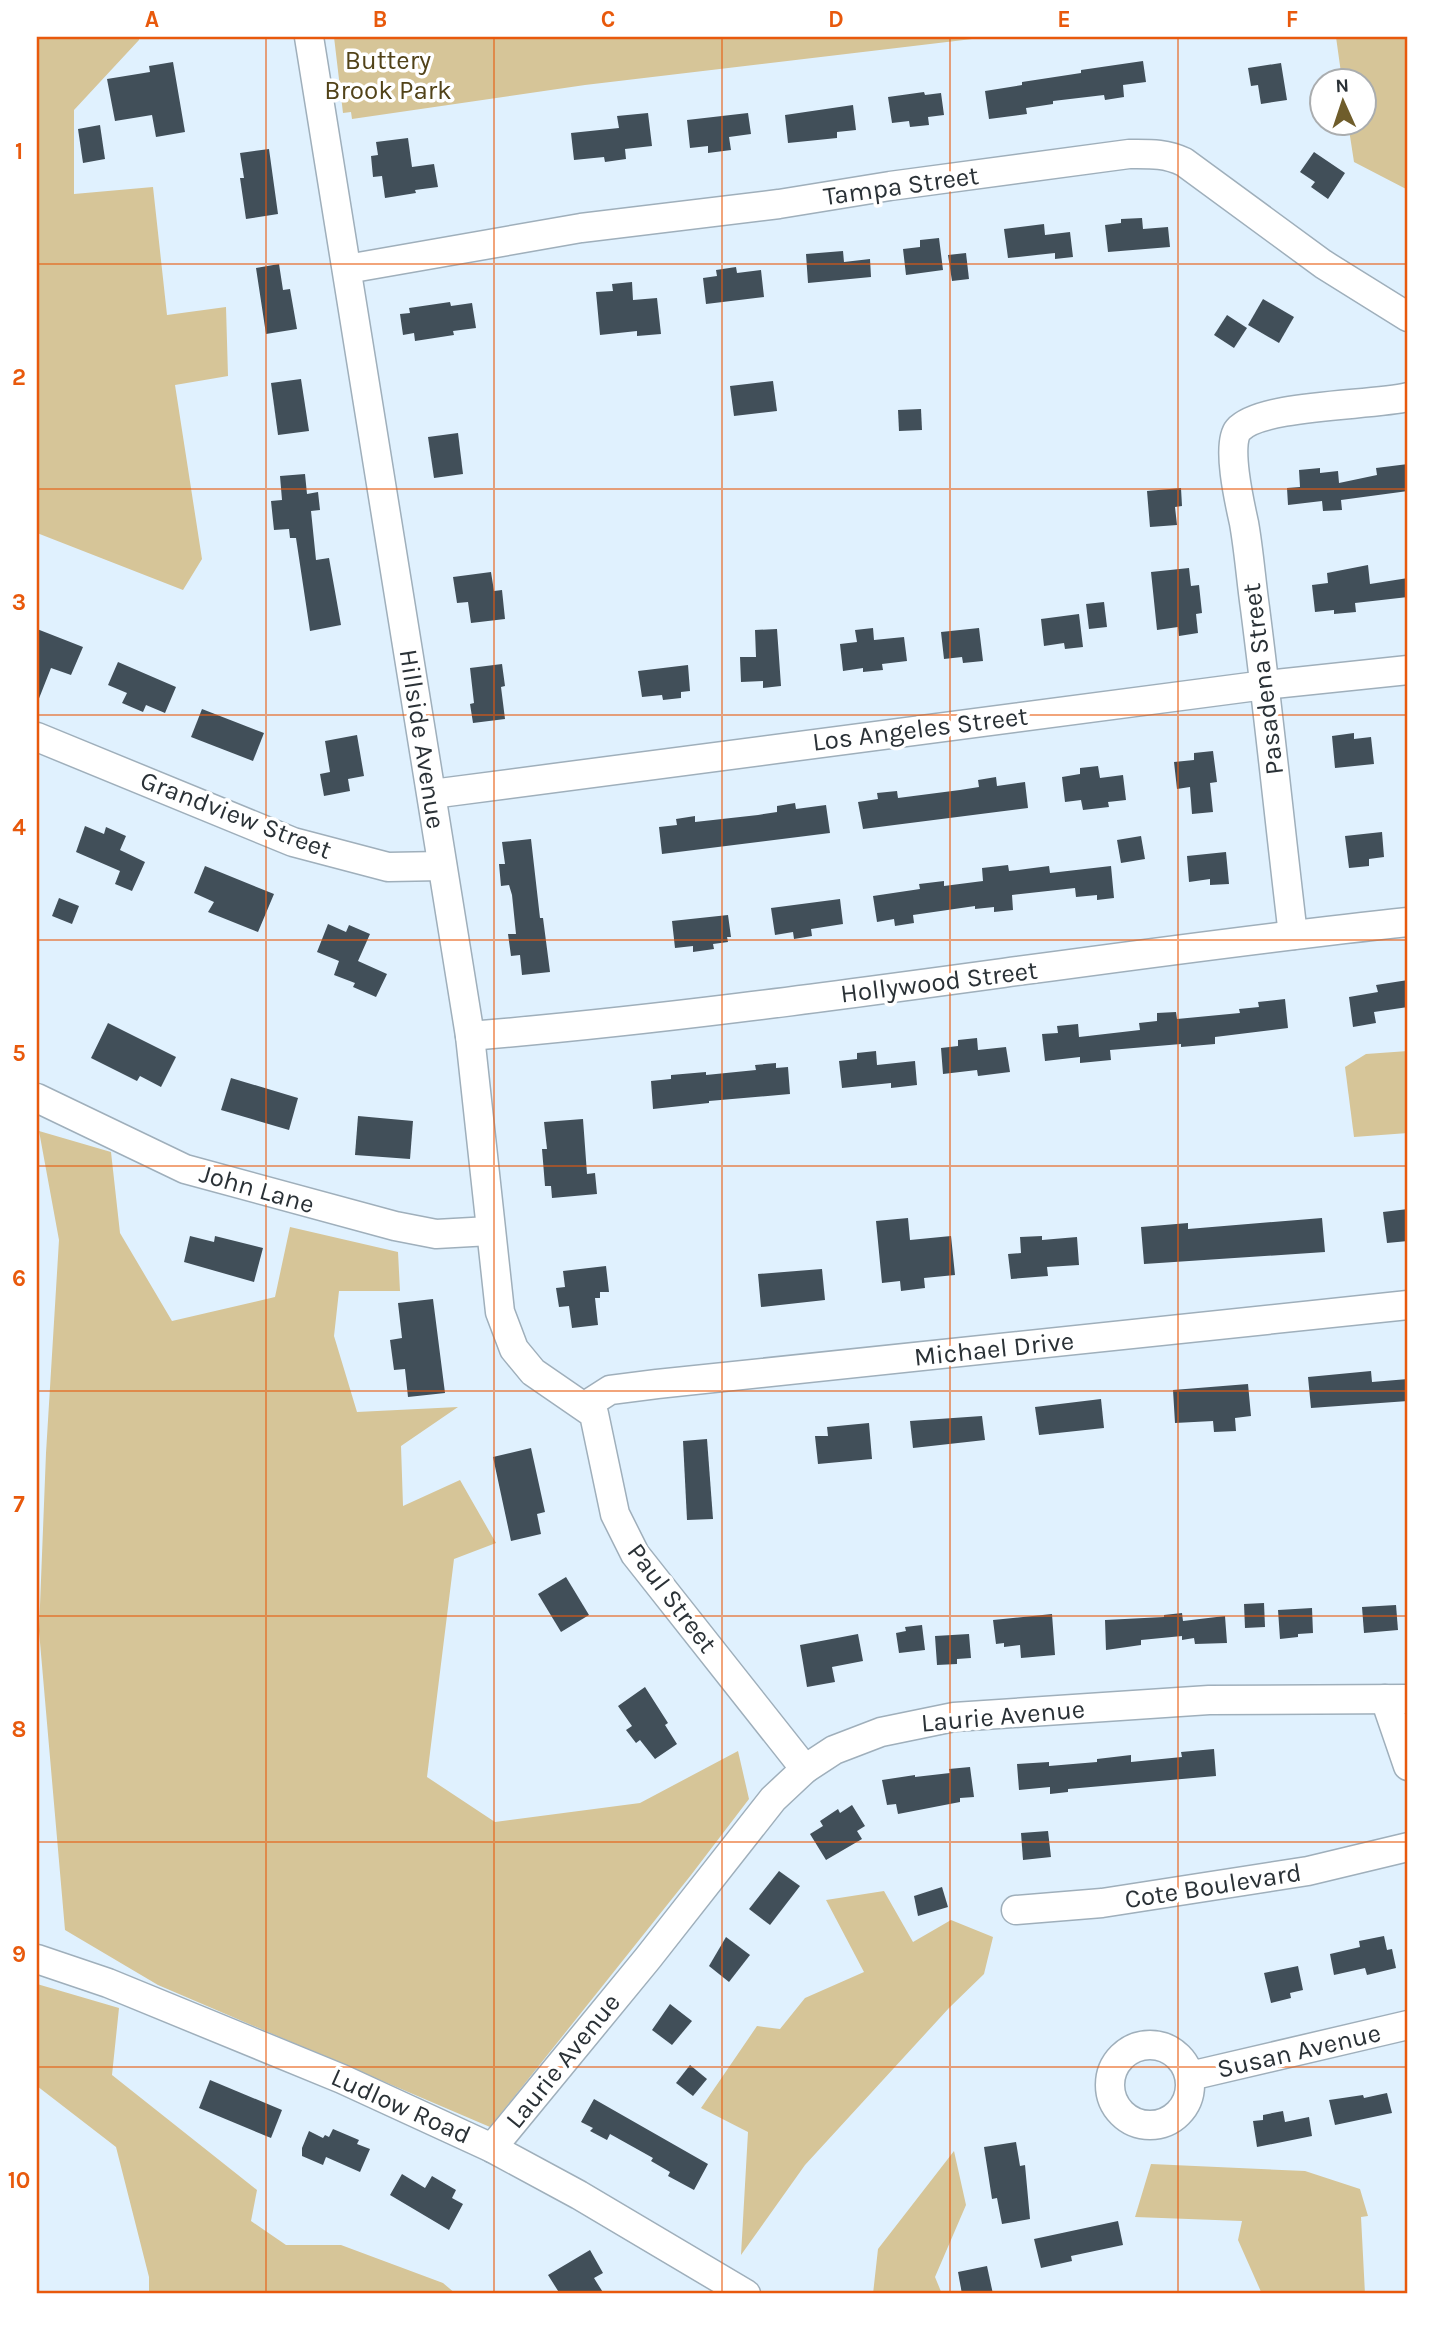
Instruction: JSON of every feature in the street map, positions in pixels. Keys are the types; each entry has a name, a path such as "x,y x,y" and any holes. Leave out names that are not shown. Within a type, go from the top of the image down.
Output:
{"street":[{"name":"Hillside Avenue","path":"309,37 470,1036 500,1312 514,1349 533,1372 561,1393 585,1406"},
{"name":"Tampa Street","path":"347,269 582,229 1153,153 1184,163 1323,264 1408,317"},
{"name":"Pasadena Street","path":"1293,935 1265,685 1245,529 1236,481 1234,440 1242,427 1255,419 1290,411 1408,397"},
{"name":"Los Angeles Street","path":"432,794 1265,685 1408,670"},
{"name":"Grandview Street","path":"37,737 293,842 388,867 442,866"},
{"name":"Hollywood Street","path":"470,1036 676,1016 1408,922"},
{"name":"John Lane","path":"37,1098 185,1169 395,1226 436,1234 490,1231"},
{"name":"Michael Drive","path":"585,1406 610,1390 657,1384 1408,1306"},
{"name":"Paul Street","path":"585,1406 594,1414 597,1422 615,1514 635,1554 805,1769"},
{"name":"Laurie Avenue","path":"492,2148 648,1958 773,1799 805,1769 834,1750 857,1740 906,1726 954,1717 1209,1700 1397,1699"},
{"path":"1397,1699 1408,1766"},
{"name":"Cote Boulevard","path":"1016,1910 1102,1903 1308,1871 1408,1847"},
{"name":"Ludlow Road","path":"37,1959 108,1983 342,2079 492,2148 579,2195 746,2294"},
{"name":"Susan Avenue","path":"1190,2076 1408,2025"}],"green space":[{"path":"37,37 139,37 74,110 74,194 153,187 167,315 226,307 228,376 175,385 202,559 183,590 37,533"},
{"name":"Buttery Brook Park","path":"334,37 989,37 585,85 352,119 351,112 343,113"},
{"path":"1336,37 1408,37 1408,190 1354,162 1350,136 1378,136 1378,66 1340,66"},
{"path":"1408,1051 1408,1133 1354,1137 1345,1067 1366,1054"},
{"path":"39,1131 111,1152 120,1233 172,1321 275,1297 290,1227 398,1252 400,1291 339,1291 334,1336 357,1412 458,1407 401,1446 403,1506 460,1480 496,1543 454,1559 427,1777 495,1822 640,1803 738,1751 749,1799 490,2127 158,1985 65,1930 39,1631 46,1453 59,1240"},
{"path":"884,1891 913,1942 951,1920 993,1937 984,1974 949,2008 805,2165 741,2255 748,2132 701,2108 757,2026 780,2029 805,1998 864,1972 826,1900"},
{"path":"37,1984 119,2008 112,2075 257,2190 251,2221 286,2245 341,2245 443,2283 456,2294 149,2294 149,2277 116,2147 37,2086"},
{"path":"954,2151 966,2205 935,2277 942,2294 873,2294 878,2249"},
{"path":"1151,2164 1305,2171 1360,2189 1368,2216 1361,2217 1365,2294 1262,2294 1238,2240 1242,2221 1135,2217"}],"building":[{"path":"1143,61 1146,82 1123,85 1124,97 1105,100 1104,95 1053,101 1053,104 1026,108 1027,114 989,119 985,91 1081,73 1081,70"},
{"path":"173,62 185,132 156,137 152,115 115,121 107,79 150,72 149,66"},
{"path":"1281,63 1287,100 1261,104 1258,85 1251,86 1248,68"},
{"path":"924,92 925,95 941,93 944,115 928,117 929,125 910,127 909,121 892,123 888,97"},
{"path":"853,105 856,130 837,132 837,138 788,143 785,115"},
{"path":"648,113 652,146 625,149 626,159 605,162 604,157 574,160 571,133 619,128 617,116"},
{"path":"748,113 751,134 729,137 731,150 708,153 708,146 690,148 687,120"},
{"path":"100,125 105,159 83,163 78,129"},
{"path":"408,138 412,167 434,164 438,187 385,198 382,176 373,177 371,156 378,155 376,142"},
{"path":"269,149 278,214 246,219 240,178 244,178 240,153"},
{"path":"1314,152 1345,173 1328,199 1311,187 1315,182 1300,172"},
{"path":"1142,218 1143,229 1168,227 1170,247 1108,252 1105,225 1121,223 1121,219"},
{"path":"1044,224 1045,235 1070,232 1073,257 1055,259 1055,253 1008,258 1004,229"},
{"path":"939,238 943,270 906,275 903,249 920,247 920,240"},
{"path":"843,251 844,262 870,259 871,277 808,283 806,254"},
{"path":"966,253 969,279 952,281 948,255"},
{"path":"279,264 283,290 290,289 297,329 266,334 256,268"},
{"path":"736,267 737,273 761,270 764,297 706,304 703,278 717,276 716,270"},
{"path":"632,282 633,300 657,298 661,334 637,336 637,331 600,335 596,292 613,291 612,284"},
{"path":"1263,299 1294,317 1279,343 1248,325"},
{"path":"450,302 451,306 472,303 476,328 453,331 454,335 415,341 414,333 403,335 400,314 410,313 409,308"},
{"path":"1227,315 1247,328 1234,348 1214,335"},
{"path":"301,379 309,431 278,435 271,383"},
{"path":"773,381 777,411 734,416 730,386"},
{"path":"921,409 922,430 899,431 898,410"},
{"path":"458,433 463,474 434,478 428,437"},
{"path":"1408,464 1408,491 1341,500 1342,510 1323,511 1322,501 1288,505 1287,488 1300,487 1299,470 1320,468 1320,473 1338,471 1339,483 1377,475 1376,468"},
{"path":"305,474 307,494 318,492 320,510 311,511 316,560 329,558 341,625 310,631 296,538 290,538 289,529 274,530 271,501 282,500 280,476"},
{"path":"1181,488 1182,506 1175,507 1177,525 1150,527 1147,491"},
{"path":"1368,565 1370,584 1408,578 1408,597 1355,603 1356,612 1315,612 1312,585 1328,583 1327,573"},
{"path":"1189,568 1191,586 1199,585 1202,613 1196,614 1198,633 1179,636 1178,627 1157,630 1151,572"},
{"path":"491,572 494,591 502,590 505,619 471,623 468,602 457,603 453,577"},
{"path":"1104,602 1107,627 1089,629 1086,604"},
{"path":"1079,614 1083,647 1065,649 1064,643 1044,646 1041,619"},
{"path":"873,628 874,640 904,637 907,661 882,664 883,670 863,672 863,668 843,671 840,644 857,642 855,630"},
{"path":"979,628 983,661 963,663 962,657 944,659 941,632"},
{"path":"37,629 83,647 71,675 51,668 38,701"},
{"path":"777,629 781,686 763,688 763,681 741,682 740,657 756,657 755,630"},
{"path":"118,662 176,687 165,713 146,705 143,712 122,703 127,693 108,685"},
{"path":"502,664 505,686 501,687 505,719 473,723 470,668"},
{"path":"688,665 690,691 681,692 681,698 663,700 662,695 642,697 638,671"},
{"path":"202,709 264,733 253,761 191,737"},
{"path":"1354,733 1354,739 1371,737 1374,764 1335,768 1332,736"},
{"path":"357,735 364,776 348,779 350,791 324,796 320,774 330,772 325,741"},
{"path":"1213,751 1217,782 1210,783 1213,812 1192,814 1190,787 1177,789 1174,762 1194,760 1194,753"},
{"path":"1098,766 1100,778 1123,775 1126,800 1108,802 1109,807 1083,810 1081,800 1065,802 1062,777 1080,774 1080,768"},
{"path":"996,777 997,786 1025,782 1028,808 863,829 858,802 878,799 877,793 897,791 898,798 960,790 979,787 978,780"},
{"path":"795,803 796,809 826,805 830,833 662,854 659,827 677,825 676,819 695,816 695,822 758,815 777,812 777,806"},
{"path":"85,826 104,834 106,827 126,836 120,850 145,862 132,891 115,884 120,871 76,852"},
{"path":"1382,832 1384,857 1369,859 1369,866 1349,868 1345,836"},
{"path":"1141,836 1145,859 1121,863 1117,840"},
{"path":"531,839 540,918 543,918 550,972 522,975 520,955 511,956 508,934 516,934 512,895 509,885 501,886 499,864 505,864 502,842"},
{"path":"1226,852 1229,884 1210,885 1210,879 1189,882 1187,856"},
{"path":"1008,865 1009,871 1049,866 1050,873 1111,866 1114,898 1097,900 1097,895 1076,897 1075,888 1012,895 1013,910 994,912 994,907 975,909 975,906 913,915 914,923 895,926 894,919 877,922 873,896 920,889 919,884 944,881 944,886 983,881 982,868"},
{"path":"205,866 274,894 258,932 208,912 214,902 194,893"},
{"path":"59,898 79,906 72,924 52,916"},
{"path":"840,899 843,924 811,929 812,936 794,939 793,932 775,935 771,908"},
{"path":"728,915 731,937 727,937 728,942 713,944 714,949 693,952 693,946 675,948 672,921"},
{"path":"328,924 346,932 349,925 370,934 358,961 387,974 376,997 353,987 355,983 334,975 339,961 317,952"},
{"path":"1408,980 1408,1007 1374,1012 1376,1023 1353,1027 1349,997 1378,992 1376,985"},
{"path":"1285,999 1288,1028 1215,1037 1215,1044 1110,1050 1111,1060 1080,1063 1080,1057 1045,1061 1042,1034 1058,1033 1057,1026 1078,1024 1079,1037 1140,1030 1139,1023 1157,1021 1157,1013 1176,1012 1177,1019 1240,1013 1239,1009 1259,1007 1258,1002"},
{"path":"108,1023 176,1057 161,1087 140,1076 137,1081 91,1058"},
{"path":"977,1038 978,1050 1006,1047 1010,1072 978,1076 977,1070 943,1074 941,1048 958,1046 958,1040"},
{"path":"876,1051 877,1065 915,1061 917,1085 891,1088 891,1083 842,1088 839,1061 857,1059 857,1053"},
{"path":"776,1063 776,1068 788,1067 790,1094 653,1109 651,1081 671,1079 671,1075 756,1070 755,1065"},
{"path":"231,1078 298,1098 289,1130 221,1110"},
{"path":"358,1116 413,1121 410,1159 355,1155"},
{"path":"583,1119 587,1174 595,1173 597,1194 552,1198 551,1186 545,1186 542,1149 547,1149 544,1122"},
{"path":"1408,1209 1408,1241 1387,1243 1383,1212"},
{"path":"908,1218 910,1240 951,1236 955,1275 924,1278 925,1288 901,1291 900,1281 882,1283 876,1221"},
{"path":"1322,1218 1325,1252 1144,1264 1141,1227 1188,1223 1188,1229"},
{"path":"190,1236 214,1242 215,1236 263,1248 254,1282 184,1262"},
{"path":"1042,1236 1042,1240 1077,1237 1079,1265 1047,1267 1048,1276 1011,1279 1008,1254 1021,1253 1020,1237"},
{"path":"606,1266 609,1292 600,1292 600,1298 595,1298 598,1325 572,1328 569,1306 559,1307 556,1288 565,1287 563,1271"},
{"path":"822,1269 825,1300 761,1307 758,1274"},
{"path":"433,1299 445,1393 408,1397 405,1369 394,1370 390,1340 402,1338 398,1303"},
{"path":"1371,1371 1372,1382 1408,1379 1408,1401 1311,1408 1308,1377"},
{"path":"1248,1384 1251,1416 1235,1418 1236,1431 1214,1432 1213,1421 1175,1423 1173,1390"},
{"path":"1101,1399 1104,1428 1039,1435 1035,1407"},
{"path":"982,1416 985,1440 913,1448 910,1421"},
{"path":"869,1423 872,1459 818,1464 815,1436 828,1436 827,1427"},
{"path":"707,1439 713,1519 687,1520 683,1441"},
{"path":"531,1448 545,1512 537,1514 541,1534 511,1541 493,1457"},
{"path":"566,1577 589,1615 561,1632 538,1594"},
{"path":"1264,1603 1265,1627 1245,1628 1244,1604"},
{"path":"1396,1605 1398,1630 1364,1633 1362,1607"},
{"path":"1312,1608 1313,1633 1280,1639 1278,1610"},
{"path":"1182,1613 1183,1621 1225,1616 1227,1643 1195,1644 1194,1638 1182,1640 1182,1636 1141,1640 1141,1645 1106,1650 1105,1620 1164,1617"},
{"path":"1052,1614 1055,1655 1021,1658 1020,1645 1004,1647 1004,1643 996,1644 993,1620"},
{"path":"922,1625 925,1650 899,1653 896,1633 906,1631 905,1627"},
{"path":"858,1634 863,1661 832,1667 835,1682 807,1687 800,1645"},
{"path":"969,1634 971,1658 957,1659 957,1664 937,1665 935,1636"},
{"path":"645,1687 668,1723 665,1725 677,1744 655,1759 640,1740 636,1743 626,1730 632,1726 618,1706"},
{"path":"1214,1749 1216,1776 1068,1789 1068,1792 1050,1794 1050,1787 1019,1790 1017,1764 1049,1762 1049,1766 1097,1762 1097,1759 1131,1755 1131,1762 1182,1757 1181,1752"},
{"path":"970,1767 974,1797 898,1814 896,1804 887,1805 882,1780 950,1773 949,1769"},
{"path":"852,1805 865,1826 857,1831 862,1839 826,1860 810,1834 823,1826 820,1821 838,1809 840,1813"},
{"path":"1048,1831 1051,1857 1023,1860 1021,1833"},
{"path":"779,1871 800,1886 770,1925 749,1909"},
{"path":"942,1887 948,1907 918,1916 914,1896"},
{"path":"1384,1936 1387,1950 1392,1949 1396,1968 1367,1975 1365,1968 1334,1975 1330,1954 1360,1947 1359,1941"},
{"path":"726,1937 750,1955 729,1982 709,1966"},
{"path":"1298,1966 1303,1990 1290,1993 1291,1998 1271,2003 1264,1973"},
{"path":"670,2004 692,2021 672,2045 652,2030"},
{"path":"690,2065 707,2079 693,2096 676,2083"},
{"path":"210,2080 282,2110 271,2138 199,2108"},
{"path":"1387,2093 1392,2113 1335,2125 1329,2100 1363,2095 1364,2098"},
{"path":"594,2099 708,2164 694,2190 668,2176 670,2172 651,2161 653,2158 610,2134 607,2140 590,2131 593,2128 581,2122"},
{"path":"1283,2111 1285,2122 1309,2117 1312,2136 1257,2147 1253,2121 1263,2120 1263,2115"},
{"path":"333,2129 359,2140 357,2144 370,2149 360,2172 326,2157 323,2165 302,2156 302,2148 309,2131 323,2138 325,2135 329,2137"},
{"path":"1016,2142 1020,2166 1025,2165 1030,2219 1002,2224 997,2198 992,2199 984,2147"},
{"path":"402,2174 425,2188 432,2176 456,2190 452,2198 463,2204 449,2230 390,2195"},
{"path":"1118,2221 1123,2245 1071,2256 1072,2261 1041,2268 1034,2239"},
{"path":"590,2250 603,2273 594,2278 604,2294 560,2294 548,2275"},
{"path":"987,2266 993,2294 962,2294 958,2272"}]}
